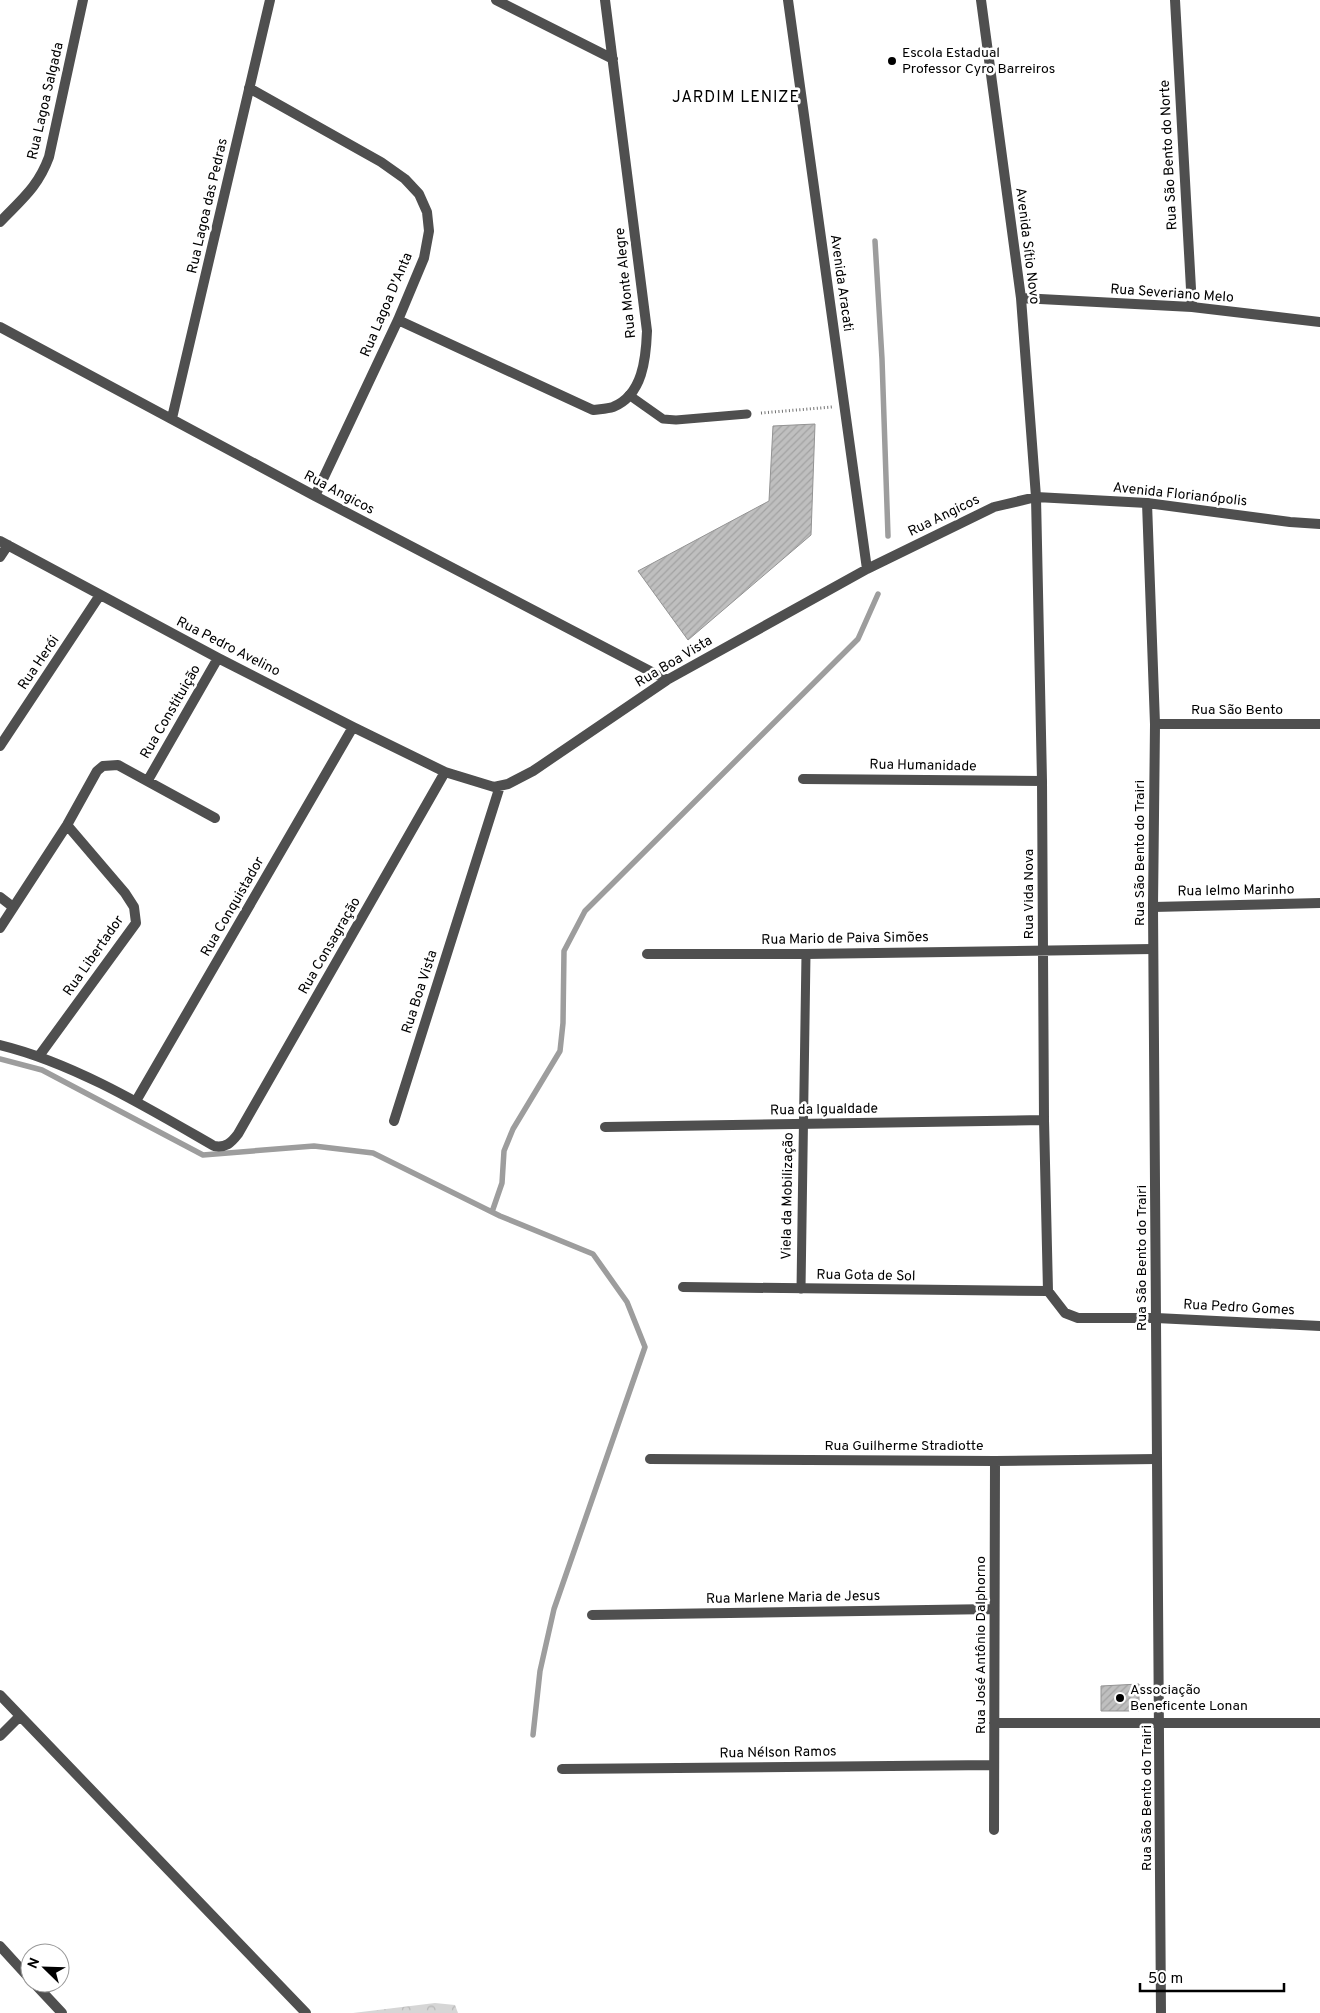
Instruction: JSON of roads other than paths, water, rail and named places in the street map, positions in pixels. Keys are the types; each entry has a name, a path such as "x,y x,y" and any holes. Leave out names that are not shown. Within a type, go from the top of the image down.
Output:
{"street":[{"name":"Rua Lagoa Salgada","path":"0,222 30,191 43,174 49,156 83,0"},
{"name":"Rua Lagoa das Pedras","path":"172,418 270,0"},
{"path":"496,0 613,59"},
{"name":"Rua Monte Alegre","path":"398,320 593,410 614,407 629,395 641,376 646,357 647,331 605,0"},
{"name":"Avenida Aracati","path":"788,0 867,569"},
{"name":"Avenida Sítio Novo","path":"981,0 1021,298 1036,497"},
{"name":"Rua São Bento do Norte","path":"1174,0 1192,308"},
{"name":"Rua Lagoa D'Anta","path":"250,88 381,162 406,179 419,194 427,212 429,230 424,258 398,320 315,496"},
{"name":"Rua Severiano Melo","path":"1021,298 1192,308 1320,322"},
{"name":"Rua Angicos","path":"0,327 315,496 667,680"},
{"name":"Rua Angicos","path":"867,569 994,507 1036,497"},
{"name":"Avenida Florianópolis","path":"1036,497 1147,503 1320,524"},
{"name":"Rua Vida Nova","path":"1036,497 1042,781 1044,1120 1048,1290"},
{"name":"Rua São Bento do Trairi","path":"1147,503 1155,724 1153,949 1161,2013"},
{"path":"0,557 4,543"},
{"name":"Rua Pedro Avelino","path":"4,543 218,658 445,772"},
{"name":"Rua Boa Vista","path":"394,1121 500,786 533,771 667,680 867,569"},
{"name":"Rua Herói","path":"0,746 100,595"},
{"name":"Rua Constituição","path":"148,780 218,658"},
{"name":"Rua São Bento","path":"1155,724 1320,724"},
{"name":"Rua Conquistador","path":"136,1101 354,727"},
{"path":"0,928 67,825 93,778 103,766 118,765 215,818"},
{"path":"445,772 494,787 500,786"},
{"name":"Rua Consagração","path":"136,1101 214,1146 223,1147 232,1142 445,772"},
{"name":"Rua Humanidade","path":"803,779 1042,781"},
{"name":"Rua Libertador","path":"39,1056 136,923 134,907 125,893 67,825"},
{"path":"0,897 13,907"},
{"name":"Rua Ielmo Marinho","path":"1153,907 1320,903"},
{"name":"Rua Mario de Paiva Simões","path":"647,954 806,954 1153,949"},
{"path":"0,1045 39,1056 136,1101"},
{"name":"Rua da Igualdade","path":"605,1127 1044,1120"},
{"name":"Rua Gota de Sol","path":"683,1288 1048,1290"},
{"name":"Rua Pedro Gomes","path":"1048,1290 1065,1313 1078,1318 1156,1318 1320,1326"},
{"name":"Rua Guilherme Stradiotte","path":"650,1459 995,1461 1157,1459"},
{"name":"Rua José Antônio Dalphorno","path":"994,1830 995,1461"},
{"name":"Rua Marlene Maria de Jesus","path":"592,1615 994,1609"},
{"path":"0,1695 306,2013"},
{"path":"0,1736 20,1716"},
{"path":"994,1723 1320,1723"},
{"name":"Rua Nélson Ramos","path":"562,1769 994,1765"},
{"path":"0,1946 20,1968"},
{"path":"43,1993 62,2013"}],"lane":[{"path":"629,395 663,419 676,420 747,414"},
{"name":"Viela da Mobilização","path":"801,1289 806,954"}],"waterway":[{"path":"875,241 882,359 888,536"},
{"path":"492,1212 502,1183 504,1151 513,1129 560,1051 563,1023 564,951 585,911 858,639 878,594"},
{"path":"0,1059 42,1070 203,1155 314,1146 373,1153 500,1216 593,1254 627,1302 645,1347 554,1609 540,1671 533,1735"}],"place":[{"name":"Escola Estadual Professor Cyro Barreiros","path":"892,61"},
{"name":"Associação Beneficente Lonan","path":"1120,1698"}],"district":[{"name":"JARDIM LENIZE","path":"736,98"}]}
